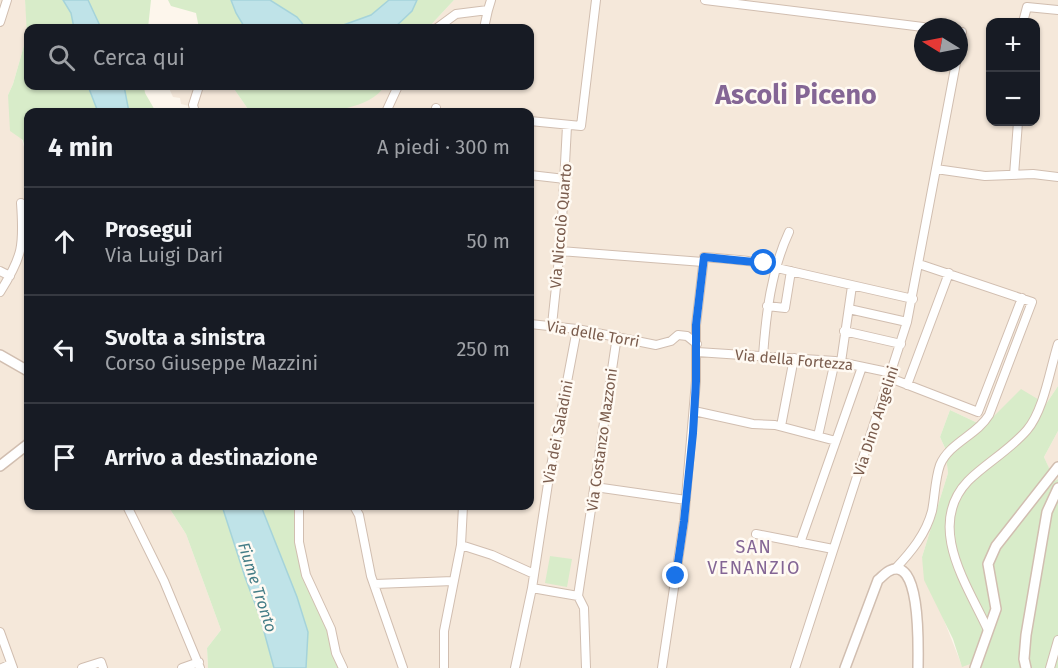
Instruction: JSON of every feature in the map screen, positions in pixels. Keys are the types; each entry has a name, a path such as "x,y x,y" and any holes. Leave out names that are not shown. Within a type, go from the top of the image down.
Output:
{"street":[{"path":"0,22 6,0"},
{"path":"485,24 491,0"},
{"path":"534,122 581,126 596,0"},
{"path":"705,0 746,2 914,26"},
{"path":"1024,18 1027,7 1058,10"},
{"path":"443,24 456,14 488,10"},
{"name":"Via Dino Angelini","path":"795,668 907,322 954,72"},
{"path":"194,108 198,90"},
{"path":"388,108 396,90"},
{"name":"Via Niccolò Quarto","path":"552,325 560,251 567,126"},
{"path":"1014,175 1018,126"},
{"path":"936,169 985,176 1058,177"},
{"path":"534,175 565,179"},
{"path":"0,292 20,257 23,236 21,203"},
{"path":"763,356 767,306 782,247 789,232"},
{"path":"560,251 764,263 777,268 913,299"},
{"path":"662,668 686,500 694,411 696,325 703,260"},
{"path":"845,668 878,580 888,571 895,569 925,531 931,514 941,464 951,450 984,424 1032,302 919,264"},
{"path":"0,271 10,276"},
{"path":"767,306 785,308 794,272"},
{"path":"907,385 949,273"},
{"path":"818,436 838,362 852,286"},
{"name":"Via della Fortezza","path":"656,345 672,341 678,335 687,336 697,348 838,362 891,376 907,385 978,412 1022,298"},
{"path":"849,309 907,322"},
{"name":"Via delle Torri","path":"534,324 577,328 656,345"},
{"name":"Via dei Saladini","path":"515,668 532,588 539,536 577,328"},
{"path":"844,331 901,344"},
{"name":"Via Costanzo Mazzoni","path":"578,596 617,336"},
{"path":"988,630 956,563 951,544 950,523 954,501 968,481 1028,429 1037,412 1058,344"},
{"path":"0,355 24,369"},
{"path":"781,426 794,358"},
{"path":"800,543 862,367"},
{"path":"694,411 753,424 781,426 836,441"},
{"path":"2,460 24,446"},
{"path":"975,668 996,609 988,564 996,546 1058,467"},
{"path":"595,487 686,500"},
{"path":"1026,668 1024,659 1026,635 1047,512 1058,488"},
{"path":"129,510 165,581 200,665 182,668"},
{"path":"299,510 299,542 306,575 332,629 336,653 343,668"},
{"path":"356,510 371,576 403,668"},
{"path":"444,668 444,631 461,545 463,510"},
{"path":"756,534 833,549"},
{"path":"461,545 492,555 534,574"},
{"path":"895,569 906,573 912,583 915,596 918,668"},
{"path":"375,584 453,581"},
{"path":"532,588 578,596 584,608 586,668"},
{"path":"0,632 12,666 2,668"},
{"path":"1050,668 1058,640"},
{"path":"82,668 101,662 103,668"}],"shaded area":[{"path":"0,0 25,0 27,24 24,24 24,46 8,95 24,147 24,510 171,510 186,534 221,630 207,648 208,668 0,668"},
{"path":"454,0 1058,0 1058,386 1046,404 984,426 950,410 940,437 945,448 948,473 922,557 962,666 984,659 981,668 343,668 306,575 296,510 534,510 534,108 342,108 360,103 382,90 534,90 534,24 432,24"},
{"path":"170,90 235,90 247,108 188,108 189,106 181,104 180,98 173,97"},
{"path":"1058,431 1058,479 1055,482 1044,457"}],"green space":[{"path":"25,0 63,0 71,13 73,24 26,24"},
{"path":"88,0 151,0 148,24 99,24"},
{"path":"168,0 231,0 243,24 198,24 196,13 171,6"},
{"path":"270,0 389,0 371,15 346,24 303,24 297,17"},
{"path":"417,0 454,0 432,24 398,24 412,11"},
{"path":"24,46 24,90 90,90 96,108 24,108 24,144 23,140 10,131 8,95"},
{"path":"125,90 145,90 154,108 128,108"},
{"path":"235,90 381,90 374,97 346,108 247,108"},
{"path":"1058,386 1058,431 1044,457 1055,481 1058,479 1058,668 981,668 984,659 962,667 953,639 924,580 922,557 948,473 945,448 940,437 950,410 984,426 1021,389 1046,404"},
{"path":"171,510 223,510 260,617 274,668 208,668 207,648 221,630 186,534"},
{"path":"263,510 296,510 306,575 343,668 306,668 308,632 297,597"},
{"path":"550,556 572,559 567,587 545,583"}],"water":[{"path":"63,0 88,0 99,24 73,24 71,13"},
{"path":"231,0 270,0 297,17 303,24 243,24"},
{"path":"389,0 417,0 412,11 398,24 346,24 371,15"},
{"path":"90,90 125,90 128,108 96,108"},
{"name":"Fiume Tronto","path":"223,510 263,510 297,597 308,632 306,668 274,668 260,617"}],"district":[{"name":"Ascoli Piceno","path":"796,95"},
{"name":"SAN VENANZIO","path":"754,557"}],"route":[{"path":"676,576 693,433 696,325 704,257 764,263"}]}
